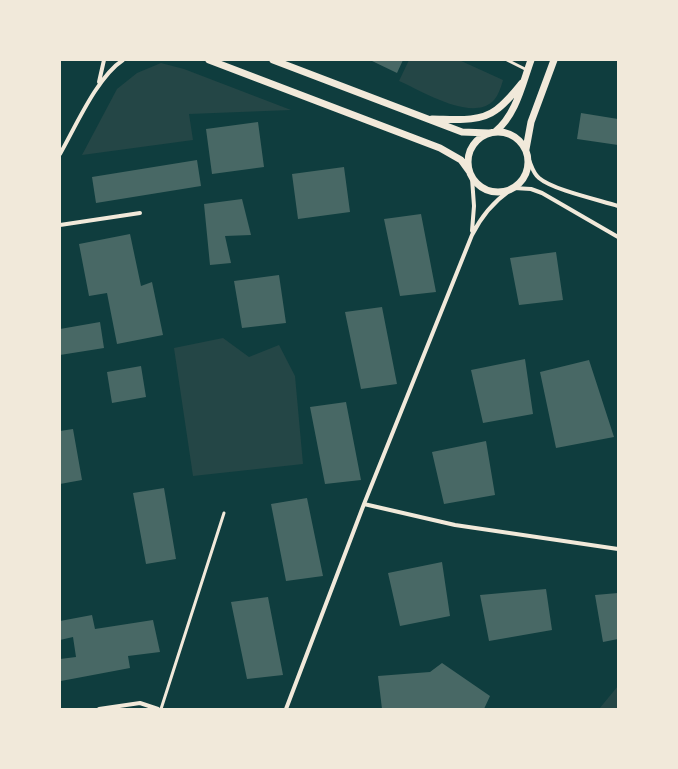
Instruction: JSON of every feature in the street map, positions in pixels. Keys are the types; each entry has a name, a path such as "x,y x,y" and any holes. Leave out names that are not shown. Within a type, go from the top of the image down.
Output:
{"street":[{"path":"94,94 101,77 104,60"},
{"path":"60,154 94,94 112,67 123,60"},
{"path":"209,60 440,148 461,160 479,186 488,191 498,193 511,190 531,189 542,193 618,237"},
{"path":"273,60 462,132 492,132 510,134 520,140 526,149 533,172 541,179 563,189 618,206"},
{"path":"472,235 474,206 468,157 472,145 480,138 504,124 510,115 531,60"},
{"path":"526,149 531,122 554,60"},
{"path":"426,118 453,119 483,116 495,111 506,102 522,83"},
{"path":"286,709 364,504 472,235 488,208 523,180 528,170 529,160"},
{"path":"60,225 140,213"},
{"path":"364,504 455,525 618,550"},
{"path":"99,709 140,703 160,709"}],"lane":[{"path":"507,60 527,70"},
{"path":"160,709 224,513"}],"shaded area":[{"path":"409,60 459,60 503,80 498,95 492,102 483,107 471,108 459,106 433,97 399,81"},
{"path":"161,63 184,69 291,110 189,114 193,140 82,155 117,89 137,73"},
{"path":"223,338 249,357 279,345 295,376 303,464 193,476 174,348"},
{"path":"618,686 618,709 599,709"}],"building":[{"path":"370,60 403,60 397,73"},
{"path":"581,113 618,119 618,145 577,139"},
{"path":"258,122 264,167 212,174 206,129"},
{"path":"197,160 201,186 96,203 92,177"},
{"path":"344,167 350,212 298,219 292,174"},
{"path":"242,199 251,235 225,236 231,263 210,265 204,204"},
{"path":"421,214 436,292 400,296 384,219"},
{"path":"130,234 141,286 152,282 163,335 117,344 107,293 89,296 79,244"},
{"path":"556,252 563,300 519,305 510,258"},
{"path":"279,275 286,323 242,328 234,281"},
{"path":"382,307 397,384 361,389 345,312"},
{"path":"100,322 104,348 60,355 60,329"},
{"path":"525,359 533,414 483,423 471,370"},
{"path":"589,360 614,437 556,448 540,372"},
{"path":"141,366 146,397 112,403 107,372"},
{"path":"346,402 361,480 325,484 310,407"},
{"path":"73,429 82,480 60,484 60,431"},
{"path":"486,441 495,495 444,504 432,452"},
{"path":"164,488 176,559 146,564 133,493"},
{"path":"307,498 323,576 286,581 271,504"},
{"path":"442,562 450,616 400,626 388,573"},
{"path":"546,589 552,630 489,641 480,595"},
{"path":"618,593 618,639 603,642 595,595"},
{"path":"268,597 283,675 247,679 231,602"},
{"path":"92,615 95,629 153,620 160,652 128,656 130,668 61,681 60,659 76,657 73,637 60,640 60,621"},
{"path":"442,663 490,696 484,709 382,709 378,676 430,672"}]}
